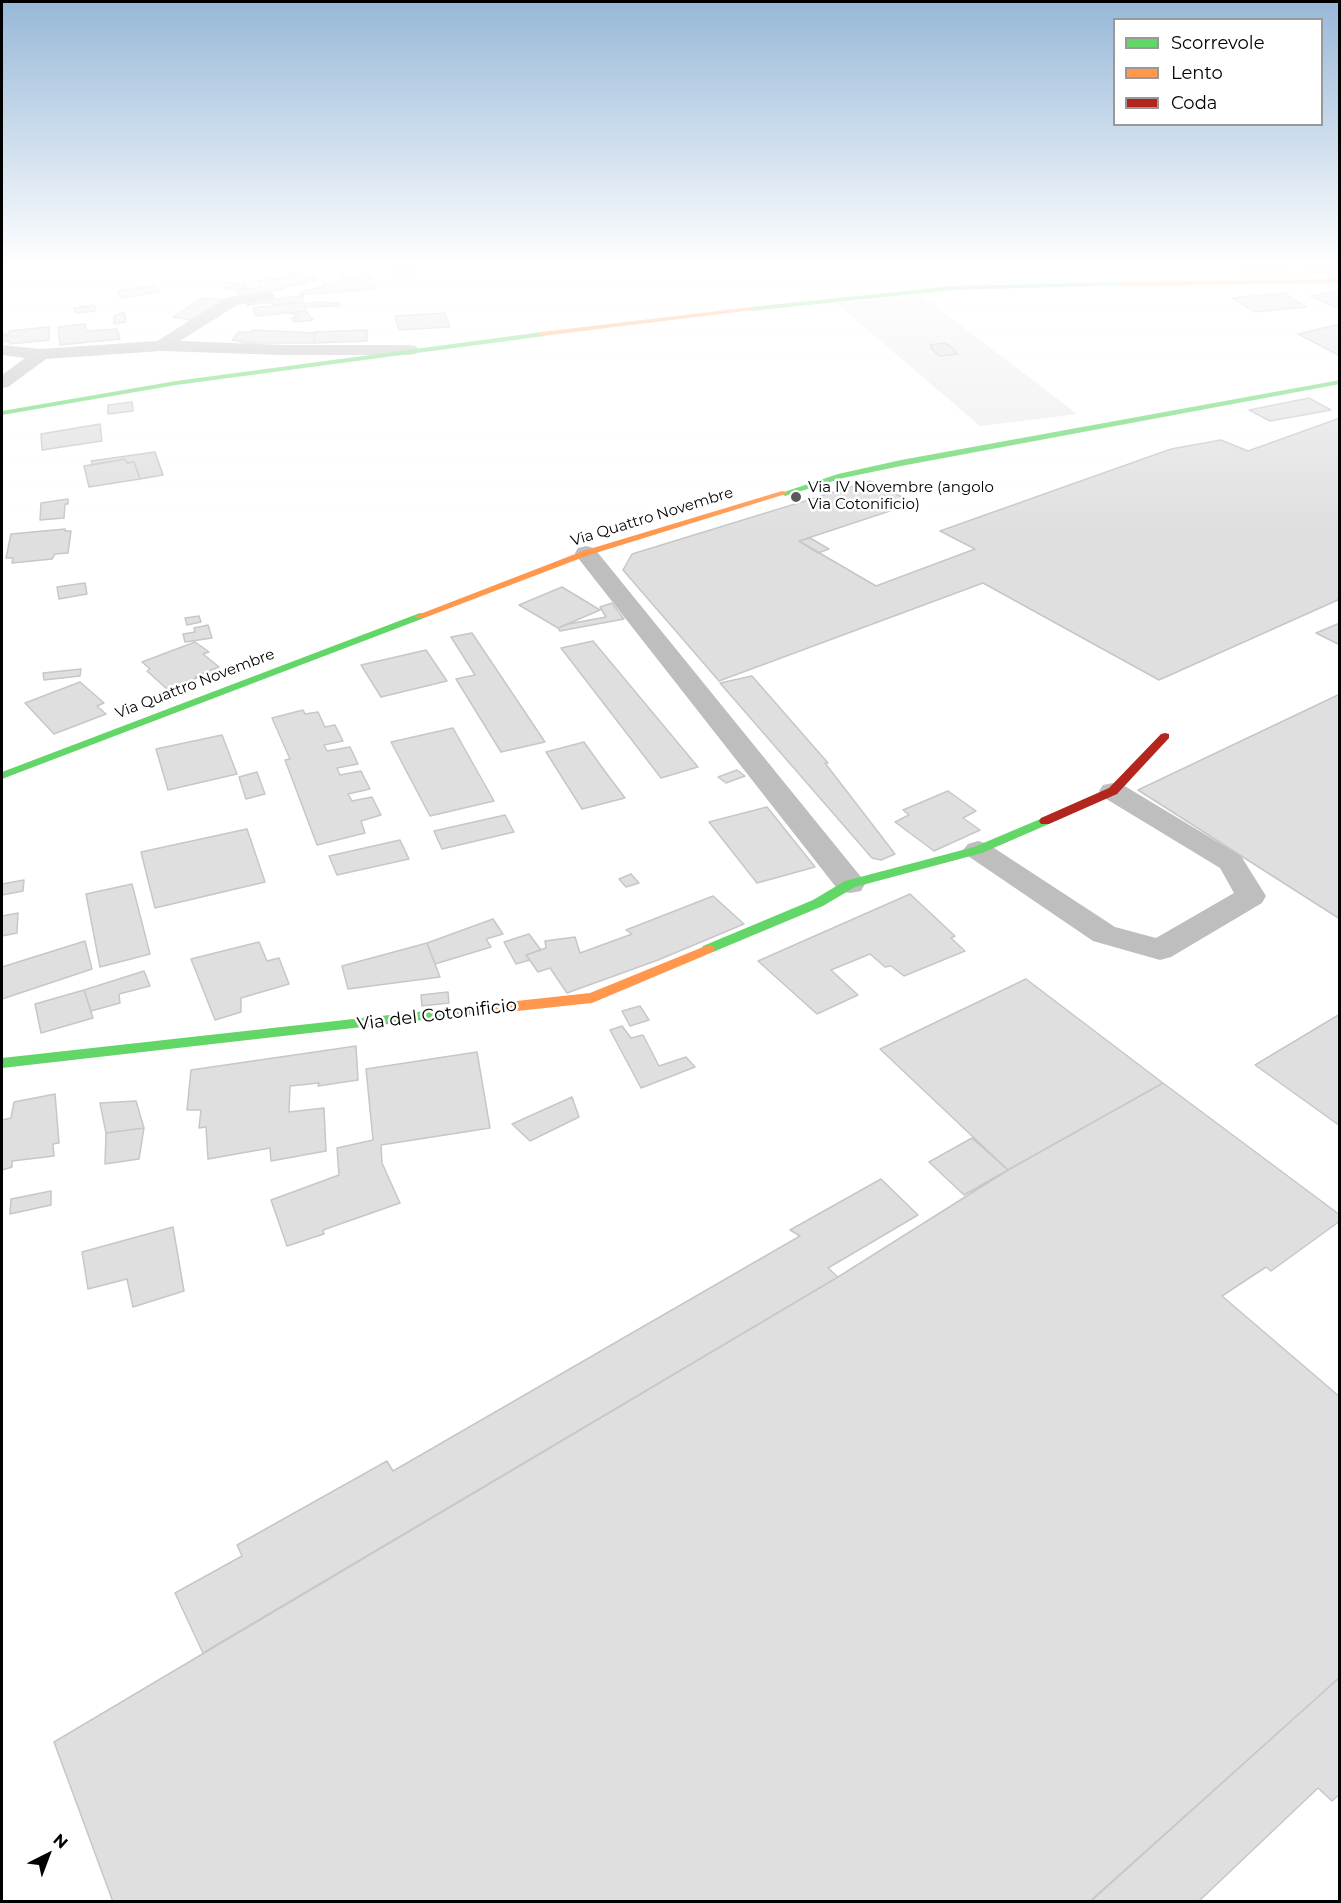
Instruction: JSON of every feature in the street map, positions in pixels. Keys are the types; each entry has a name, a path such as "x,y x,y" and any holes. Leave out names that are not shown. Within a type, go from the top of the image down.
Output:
{"street":[{"path":"2,383 41,354"},
{"path":"2,413 177,383 383,354"},
{"name":"Via Quattro Novembre","path":"2,776 586,553 841,476 1340,382"},
{"path":"586,553 850,884"},
{"name":"Via del Cotonificio","path":"2,1063 592,998 818,903 850,884 978,850 1113,791 1166,736"},
{"path":"978,850 1104,934 1160,950 1251,896 1232,862 1113,791"}],"shaded area":[{"path":"895,354 998,354 1077,414 980,426"}],"building":[{"path":"937,354 958,354 939,356"},
{"path":"1309,398 1331,410 1270,421 1249,410"},
{"path":"132,402 133,411 108,414 108,405"},
{"path":"1340,418 1340,599 1159,680 983,583 719,681 623,570 632,554 870,481 914,503 799,541 876,586 975,549 940,531 1171,449 1221,440 1248,451"},
{"path":"100,424 102,441 42,450 41,434"},
{"path":"155,452 163,475 140,479 134,462 127,463 125,459 93,465 91,461"},
{"path":"125,459 127,463 134,462 140,479 89,487 84,466"},
{"path":"68,499 68,504 65,504 64,518 40,520 41,503"},
{"path":"65,529 65,531 71,531 68,553 55,554 52,559 12,563 13,558 6,558 11,534"},
{"path":"810,538 829,549 818,553 799,541"},
{"path":"85,583 87,594 59,599 57,587"},
{"path":"562,587 600,610 558,628 519,605"},
{"path":"612,603 624,619 560,631 558,628 606,617 600,607"},
{"path":"199,616 201,622 187,625 185,618"},
{"path":"1340,623 1340,645 1316,633"},
{"path":"208,625 212,638 185,642 183,634 195,632 194,628"},
{"path":"472,633 545,742 501,752 456,679 475,675 451,637"},
{"path":"593,641 698,767 661,778 561,648"},
{"path":"195,642 209,652 203,654 219,667 167,689 147,671 150,669 142,662"},
{"path":"426,650 447,681 381,697 361,665"},
{"path":"81,669 80,676 44,680 43,673"},
{"path":"752,676 828,763 825,763 895,854 881,860 872,858 720,683"},
{"path":"80,682 104,703 97,706 106,714 54,734 25,703"},
{"path":"1340,694 1340,919 1138,790"},
{"path":"303,710 305,714 318,712 325,727 335,725 343,741 324,745 327,751 350,747 358,764 337,768 340,775 361,771 370,789 348,794 352,801 372,797 381,815 361,821 365,833 317,845 285,760 290,759 272,718"},
{"path":"453,728 494,801 430,816 391,742"},
{"path":"222,735 237,774 168,790 156,749"},
{"path":"584,742 625,798 582,809 546,752"},
{"path":"737,770 745,776 726,783 718,777"},
{"path":"257,772 265,794 246,799 239,777"},
{"path":"948,791 976,811 963,818 980,830 934,851 895,822 909,815 903,810"},
{"path":"767,807 815,867 757,883 709,822"},
{"path":"505,815 514,832 442,849 434,831"},
{"path":"247,829 265,882 155,908 141,852"},
{"path":"400,840 409,859 337,875 329,856"},
{"path":"631,874 639,883 626,887 619,879"},
{"path":"24,880 23,891 2,895 2,884"},
{"path":"132,884 150,954 100,967 86,894"},
{"path":"910,894 955,936 951,938 965,951 904,976 891,966 885,967 870,954 831,970 858,995 817,1014 758,961"},
{"path":"713,896 744,924 658,960 567,993 550,968 538,972 526,955 546,948 545,941 575,937 580,953 632,934 626,930"},
{"path":"18,913 17,933 2,936 2,916"},
{"path":"493,919 503,934 486,939 491,947 435,964 427,943"},
{"path":"529,934 541,950 526,955 530,960 516,964 504,942"},
{"path":"85,941 92,969 2,999 2,967"},
{"path":"259,942 267,961 279,958 289,984 241,998 241,1012 215,1020 191,959"},
{"path":"427,943 440,977 348,989 342,966"},
{"path":"144,971 150,986 119,994 120,1003 91,1011 84,990"},
{"path":"1026,979 1163,1083 1008,1170 880,1049"},
{"path":"84,990 93,1018 41,1033 35,1004"},
{"path":"448,992 449,1003 422,1006 421,995"},
{"path":"640,1006 649,1020 630,1026 622,1011"},
{"path":"1340,1014 1340,1126 1255,1065"},
{"path":"622,1026 631,1038 643,1035 659,1066 686,1057 695,1067 641,1088 610,1030"},
{"path":"356,1046 358,1080 318,1086 319,1083 290,1086 289,1112 324,1108 326,1151 271,1161 270,1148 208,1159 206,1127 199,1128 201,1110 187,1110 191,1070"},
{"path":"477,1052 490,1128 381,1145 382,1163 400,1203 323,1230 324,1234 287,1246 271,1200 339,1175 337,1148 373,1140 366,1069"},
{"path":"1163,1083 1340,1215 1340,1221 1271,1271 1266,1267 1222,1296 1340,1397 1340,1677 1089,1902 113,1902 54,1742 838,1277 1008,1170"},
{"path":"55,1094 59,1143 53,1144 54,1156 12,1161 12,1167 2,1170 2,1120 11,1118 14,1102"},
{"path":"572,1097 579,1117 530,1141 512,1124"},
{"path":"136,1101 144,1128 106,1133 100,1103"},
{"path":"144,1128 139,1159 105,1164 106,1133"},
{"path":"972,1138 1008,1170 964,1195 929,1162"},
{"path":"881,1179 918,1215 828,1268 838,1277 203,1653 175,1593 242,1556 237,1545 387,1461 393,1471 800,1236 790,1230"},
{"path":"51,1191 51,1205 10,1214 11,1199"},
{"path":"173,1227 184,1291 133,1307 127,1279 88,1289 82,1252"},
{"path":"1340,1677 1340,1794 1332,1801 1318,1788 1198,1902 1090,1902"}],"traffic: fast":[{"path":"2,413 176,383 394,354"},
{"path":"785,493 841,476 901,463 1340,382"},
{"path":"2,776 420,616"},
{"path":"708,949 818,903 850,884 978,850 1045,821"},
{"path":"2,1063 489,1009"}],"traffic: slow":[{"path":"420,616 586,553 785,493"},
{"path":"489,1009 592,998 708,949"}],"traffic: jam":[{"path":"1045,821 1113,791 1165,736"}],"place":[{"name":"Via IV Novembre (angolo Via Cotonificio)","path":"796,497"}]}
